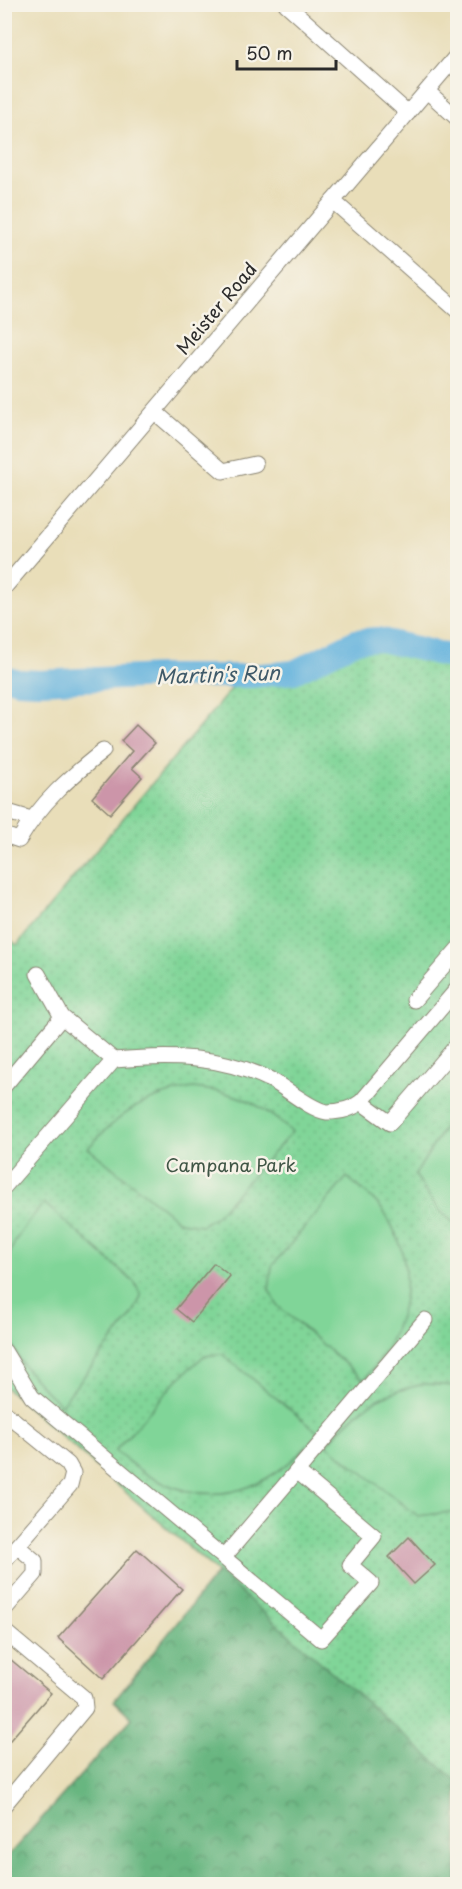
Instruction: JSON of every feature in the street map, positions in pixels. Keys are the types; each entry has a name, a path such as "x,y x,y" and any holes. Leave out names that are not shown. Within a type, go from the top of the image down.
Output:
{"street":[{"path":"286,4 408,113"},
{"name":"Meister Road","path":"4,588 458,54"},
{"path":"427,91 458,119"},
{"path":"333,201 458,311"},
{"path":"155,412 223,471 255,464"},
{"path":"4,835 19,840 31,819 58,787 103,751"},
{"path":"4,811 31,819"},
{"path":"414,1000 458,949"},
{"path":"38,975 62,1017 114,1060"},
{"path":"4,1187 114,1060 159,1056 221,1061 273,1081 325,1112 353,1108 361,1102 458,988"},
{"path":"4,1086 62,1017"},
{"path":"361,1102 390,1124 458,1044"},
{"path":"224,1557 425,1320"},
{"path":"4,1351 32,1397 321,1640 371,1583 350,1564 374,1536 297,1471"},
{"path":"4,1412 68,1464 73,1473 70,1485 4,1561"},
{"path":"4,1610 35,1574 35,1561 17,1546"},
{"path":"4,1631 84,1698 85,1708 4,1805"}],"green space":[{"name":"Campana Park","path":"377,639 457,658 457,1781 5,1387 4,935 17,945 242,676 294,672 356,641"},
{"path":"193,1088 247,1100 292,1132 216,1216 202,1225 180,1222 88,1148 111,1125 134,1108 161,1096"},
{"path":"457,1107 457,1226 438,1209 415,1175"},
{"path":"347,1177 381,1208 394,1230 402,1252 405,1275 404,1297 391,1339 364,1380 278,1306 269,1290 272,1266"},
{"path":"44,1203 135,1283 141,1296 133,1314 61,1405 36,1381 18,1357 5,1313 4,1281 9,1256 20,1233"},
{"path":"222,1354 319,1433 303,1450 268,1478 249,1487 228,1492 207,1493 185,1490 161,1482 137,1468 115,1451 177,1380 204,1356"},
{"path":"425,1384 457,1386 457,1511 418,1516 327,1445 348,1421 370,1404 394,1392"},
{"path":"221,1568 457,1774 457,1884 5,1884 5,1859 132,1718 114,1701"}],"building":[{"path":"136,725 155,743 132,768 142,777 110,814 92,798 132,751 121,741"},
{"path":"214,1263 230,1276 192,1322 176,1309"},
{"path":"409,1537 435,1565 414,1584 389,1557"},
{"path":"137,1549 182,1589 103,1679 58,1638"},
{"path":"4,1654 51,1693 4,1747"}],"waterway":[{"name":"Martin's Run","path":"4,677 18,681 40,682 159,676 251,676 294,672 356,641 377,639 458,658"}]}
